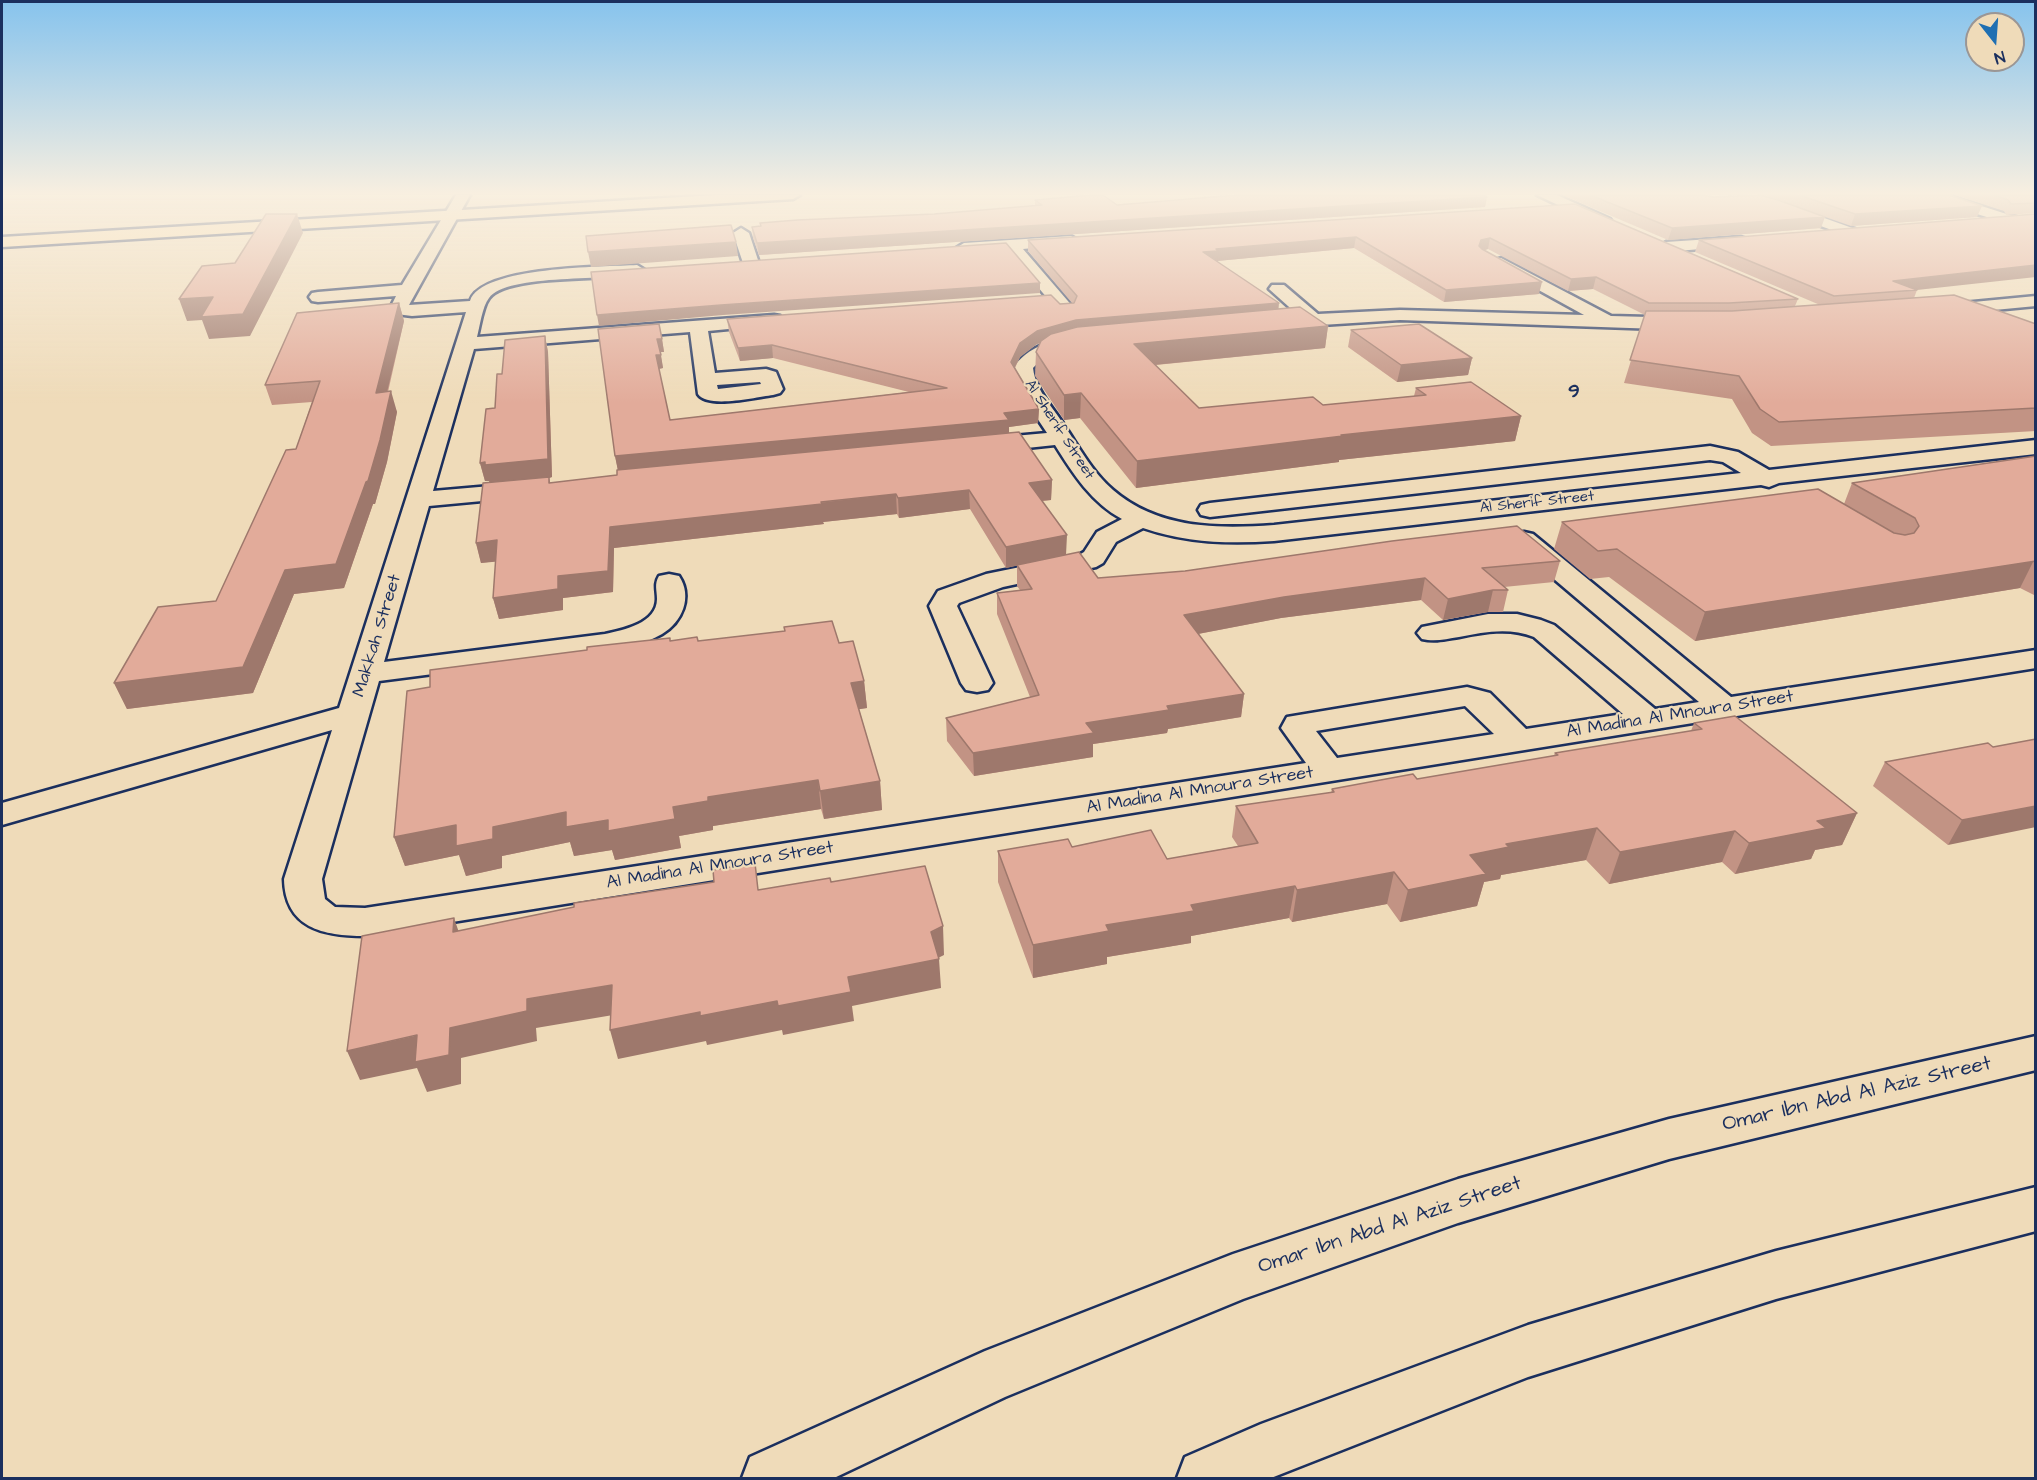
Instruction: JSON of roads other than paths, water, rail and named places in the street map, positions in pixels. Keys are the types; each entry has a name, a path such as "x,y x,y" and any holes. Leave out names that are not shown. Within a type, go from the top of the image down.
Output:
{"street":[{"path":"422,264 400,306 402,310 477,306 483,291 511,280 653,269"},
{"path":"1028,264 1091,339"},
{"path":"1502,264 1611,322"},
{"path":"1278,289 1313,319"},
{"path":"318,297 407,290"},
{"path":"1034,300 1057,298"},
{"path":"1920,311 2036,301"},
{"name":"Makkah Street","path":"364,922 329,919 309,910 302,894 303,879 477,306"},
{"path":"1951,309 1992,324"},
{"path":"1255,324 1408,315 1711,324"},
{"path":"466,344 791,319"},
{"path":"698,326 706,380"},
{"name":"Al Sherif Street","path":"1115,336 1046,349 1028,362 1023,369 1027,383 1062,438 1103,494 1122,509 1142,519 1199,532 1250,535 2036,447"},
{"path":"1974,437 2036,470"},
{"path":"957,448 1062,438"},
{"path":"1869,443 1904,461"},
{"path":"1210,510 1710,453 1730,457 1794,495"},
{"path":"1826,471 1860,489"},
{"path":"419,500 542,488"},
{"path":"1487,509 1725,708"},
{"path":"977,683 942,606 948,597 996,580 1087,561 1094,557 1106,537 1142,519"},
{"path":"366,673 605,643 625,638 642,632 664,618 671,604 669,582"},
{"path":"1432,633 1500,622 1534,626 1544,631 1649,720"},
{"name":"Al Madina Al Mnoura Street","path":"364,922 2036,660"},
{"path":"1329,771 1297,728 1298,724 1467,696 1479,700 1519,741"},
{"path":"2,814 354,714"},
{"name":"Omar Ibn Abd Al Aziz Street","path":"771,1479 985,1378 1233,1278 1447,1204 1669,1139 2036,1053"},
{"path":"1206,1479 1262,1453 1528,1350 1776,1275 2036,1209"}],"district":[{"name":"9","path":"1574,393"}]}
